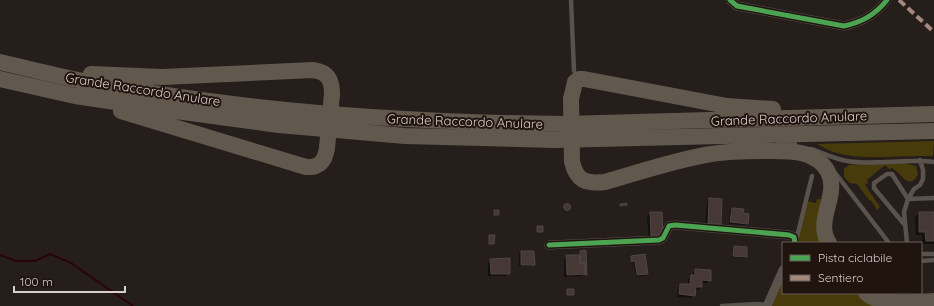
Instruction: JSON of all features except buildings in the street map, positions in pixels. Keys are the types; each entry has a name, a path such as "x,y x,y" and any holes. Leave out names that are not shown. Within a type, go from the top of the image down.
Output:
{"highway":[{"name":"Grande Raccordo Anulare","path":"0,62 104,85 211,101 306,112 404,120 503,124 565,124 934,114"},
{"path":"32,69 162,77 313,70 323,72 328,76 332,85 325,158 319,165 311,167 302,166 154,122 75,96"},
{"path":"828,242 824,228 830,195 830,180 828,173 819,162 812,157 801,153 782,150 712,154 694,157 605,182 589,182 580,179 576,174 572,161 571,99 575,82 584,78 727,106 859,116"},
{"name":"Grande Raccordo Anulare","path":"0,79 75,96 176,111 279,125 405,136 554,140 934,131"},
{"path":"867,294 872,299 884,304 934,302"}],"street":[{"path":"730,0 737,6 844,26 857,23 867,18 880,9 887,0"},
{"path":"549,245 659,240 663,238 669,226 675,224 789,235 794,237 796,242"},
{"path":"767,306 782,272"}],"lane":[{"path":"571,0 574,71"},
{"path":"705,136 756,141"},
{"path":"774,142 802,146"},
{"path":"808,148 840,160 854,162 920,160 934,162"},
{"path":"822,152 826,159"},
{"path":"906,242 904,212 908,199 923,179 923,170 920,160"},
{"path":"835,172 888,242"},
{"path":"904,224 874,188 874,184 887,174 892,174 908,199"},
{"path":"796,242 812,176"},
{"path":"908,199 934,198"},
{"path":"922,254 934,254"},
{"path":"922,261 934,260"},
{"path":"722,306 758,304 767,306"}],"shaded area":[{"path":"934,141 933,156 859,157 834,152 817,144"},
{"path":"900,162 916,166 918,174 915,179 912,181 905,180 895,170 892,168 889,169 885,165 867,180 868,183 865,185 880,207 877,210 871,200 870,201 857,184 850,183 844,177 844,169 849,165"},
{"path":"817,199 826,200 829,242 795,242 806,201 816,203"},
{"path":"782,272 782,294 871,294 934,306 767,306"}],"waterway":[{"path":"0,255 16,261 35,261 50,254 71,263 133,306"}],"marked path":[{"path":"899,0 934,32"}],"cycle path":[{"path":"730,0 737,6 844,26 857,22 873,14 887,0"},
{"path":"549,245 659,240 663,238 669,226 675,225 789,235 794,237 795,242"}]}
